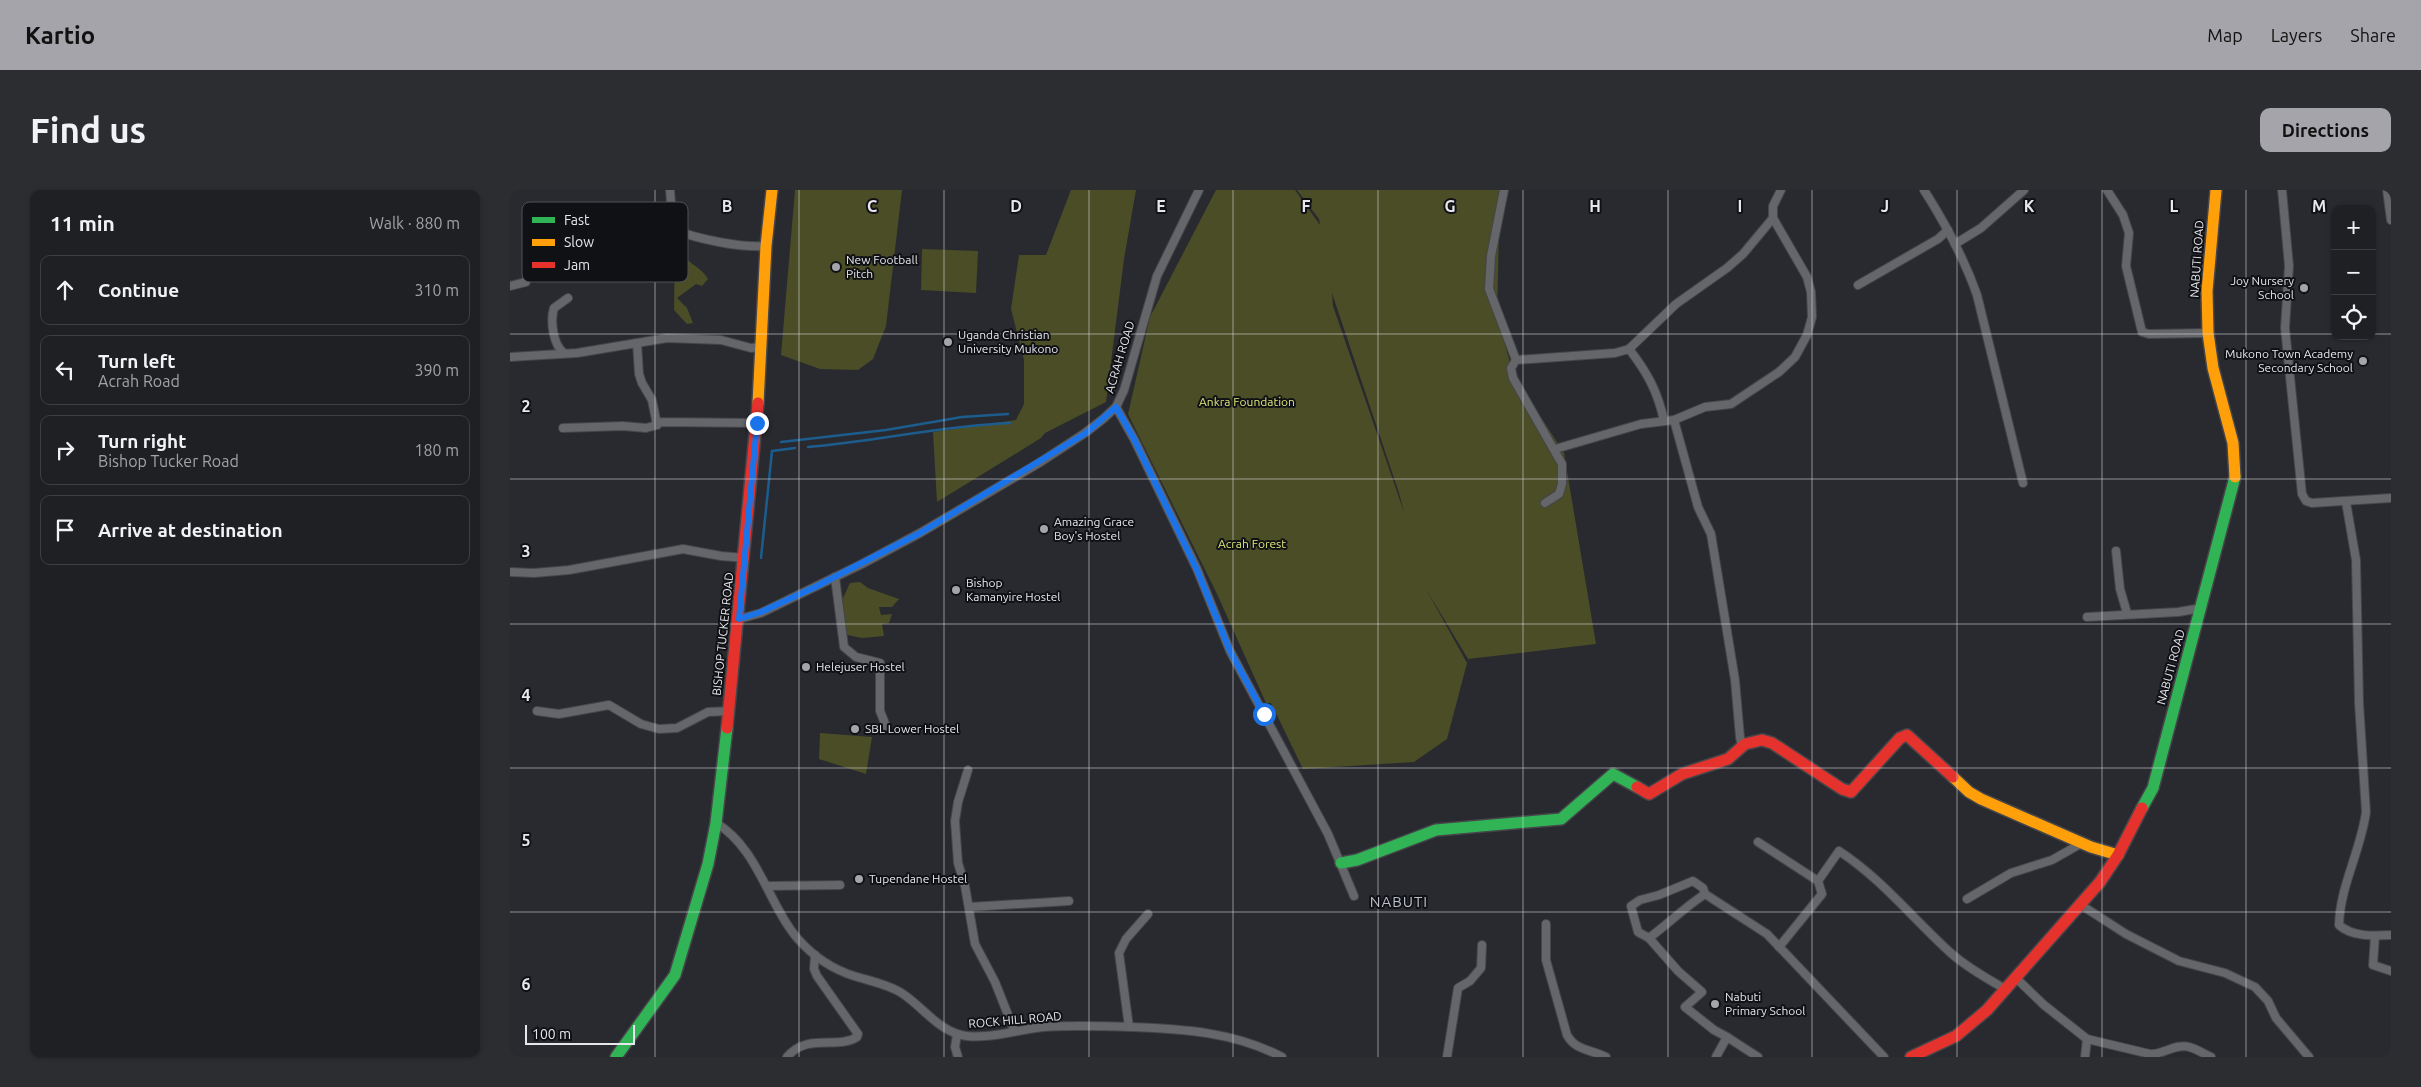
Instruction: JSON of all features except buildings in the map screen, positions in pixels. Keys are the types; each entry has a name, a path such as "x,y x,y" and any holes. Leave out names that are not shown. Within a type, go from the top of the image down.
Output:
{"street":[{"name":"BISHOP TUCKER ROAD","path":"616,1057 675,975 708,864 716,822 739,619 757,423 766,246 772,190"},
{"name":"ACRAH ROAD","path":"739,619 761,612 835,577 920,533 1086,433 1116,407 1124,390 1157,276 1199,190"},
{"path":"1504,190 1491,256 1489,289 1516,360"},
{"path":"1555,449 1641,424 1674,420 1705,407 1731,404 1779,372 1800,350 1812,317 1810,285 1773,218 1773,206 1781,190"},
{"path":"1924,190 1948,230 1970,273 1978,295 2023,483"},
{"path":"1955,244 1982,228 2024,190"},
{"path":"2107,190 2122,215 2129,233 2126,266 2142,332 2149,334 2208,333"},
{"name":"NABUTI ROAD","path":"1911,1057 1956,1036 1987,1010 2017,980 2100,882 2118,855 2153,788 2234,481 2233,443 2212,368 2208,333 2207,291 2216,190"},
{"path":"2282,190 2289,266 2285,328 2302,494 2306,501 2312,503 2391,498"},
{"path":"2387,190 2391,220"},
{"path":"1516,360 1615,353 1629,350 1676,304 1743,254 1773,218"},
{"path":"1858,285 1938,239 1948,230"},
{"path":"688,232 741,247 766,246"},
{"path":"510,286 526,282"},
{"path":"564,353 557,347 552,320 554,308 568,298"},
{"path":"510,357 592,351 667,338 698,338 760,347"},
{"path":"637,343 642,383 652,400 657,425"},
{"path":"1629,350 1648,373 1656,388 1664,421"},
{"path":"1516,360 1511,368 1513,378 1532,415 1555,449 1562,464 1562,484 1559,494 1545,503"},
{"path":"1116,407 1134,439 1197,570 1230,651 1294,767 1341,863 1354,896"},
{"path":"1674,420 1698,508 1711,534 1735,680 1740,737 1741,742 1745,744"},
{"path":"563,428 623,426 646,428 657,425 659,422 757,423"},
{"path":"2346,502 2356,560 2359,703 2366,812 2364,828 2344,898 2340,925 2345,930 2375,936 2391,935"},
{"path":"510,572 534,574 569,570 683,549 745,558"},
{"path":"2116,551 2120,590 2127,613"},
{"path":"835,577 840,602 844,647 856,657 880,663 880,712 886,726"},
{"path":"2087,616 2178,612 2202,608"},
{"path":"537,710 559,714 609,705 641,724 668,729 677,728 708,712 729,710"},
{"path":"1341,863 1358,860 1436,830 1561,819 1614,774 1649,794 1693,769 1738,754 1745,744 1762,740 1772,743 1842,789 1851,792 1900,738 1907,735 1975,796 2082,843 2118,855"},
{"path":"968,770 958,802 955,842 975,944 995,982 1014,1030"},
{"name":"ROCK HILL ROAD","path":"716,822 735,838 768,886 788,925 815,955 836,969 900,992 957,1034 970,1037 1014,1030 1078,1026 1195,1031 1245,1041 1282,1057"},
{"path":"1758,842 1818,881 1822,894 1778,947"},
{"path":"1967,899 2011,872 2052,860 2082,843"},
{"path":"1818,881 1839,851 1880,883 1954,955 1975,971 2007,990"},
{"path":"1758,1057 1714,1030 1685,1007 1702,992 1678,971 1649,938 1638,932 1631,906 1640,900 1659,895 1693,881 1703,888 1705,894 1767,934 1884,1057"},
{"path":"768,886 840,885"},
{"path":"1649,938 1668,924 1688,905 1705,894"},
{"path":"969,908 1069,901"},
{"path":"2081,904 2126,934 2179,961 2225,973 2255,987 2268,1001 2276,1018 2309,1057"},
{"path":"1129,1027 1119,954 1126,939 1148,914"},
{"path":"1546,924 1546,960 1566,1035 1572,1043 1582,1050 1606,1057"},
{"path":"2375,936 2373,964 2391,971"},
{"path":"1447,1057 1458,988 1470,981 1481,968 1482,945"},
{"path":"787,1057 802,1046 812,1043 850,1040 857,1037 858,1034 817,976 814,969 815,955"},
{"path":"2017,980 2044,1005 2087,1038 2160,1055 2170,1049 2188,1046 2211,1057"},
{"path":"957,1034 955,1047 958,1057"},
{"path":"1716,1057 1727,1037"},
{"path":"2085,1057 2087,1038"}],"green space":[{"path":"795,190 902,190 886,326 873,359 858,370 820,369 781,355"},
{"path":"1071,190 1136,190 1124,259 1106,402 1045,433 1041,438 937,502 933,432 1016,420 1024,404 1024,360 1011,309 1019,255 1046,255"},
{"path":"1216,190 1295,190 1320,225 1319,219 1297,190 1500,190 1497,314 1513,374 1564,453 1596,644 1468,659 1426,589 1467,663 1447,739 1414,762 1303,769 1271,703 1266,703 1217,594 1128,414 1150,317","holes":["1332,293 1404,512 1333,306"]},
{"path":"922,249 978,251 976,293 921,290"},
{"path":"688,260 702,271 708,279 702,286 696,284 677,298 687,308 693,323 687,324 674,310 674,282 688,282"},
{"path":"860,582 868,588 899,599 892,607 879,607 881,615 892,614 889,623 882,624 884,636 862,638 843,634 843,598 850,583"},
{"path":"820,733 872,737 866,774 819,759"}],"waterway":[{"path":"781,442 886,430 962,417 1008,414"},
{"path":"808,447 959,427 1010,423"},
{"path":"761,558 772,451 795,448"}],"traffic: fast":[{"path":"2142,808 2153,788 2235,477"},
{"path":"616,1057 675,975 708,864 716,823 727,728"},
{"path":"1341,863 1357,860 1436,830 1561,819 1613,774 1637,787"}],"traffic: slow":[{"path":"758,403 766,246 772,190"},
{"path":"2216,190 2207,291 2208,333 2213,368 2233,443 2235,477"},
{"path":"1953,777 1969,792 1981,799 2091,847 2118,855"}],"traffic: jam":[{"path":"727,728 758,403"},
{"path":"1637,787 1649,794 1682,774 1728,759 1745,744 1762,740 1772,743 1842,789 1851,792 1900,738 1907,735 1953,777"},
{"path":"1911,1057 1956,1036 1987,1010 2100,882 2118,855 2142,808"}],"place":[{"name":"New Football Pitch","path":"836,267"},
{"name":"Joy Nursery School","path":"2304,288"},
{"name":"Uganda Christian University Mukono","path":"948,342"},
{"name":"Mukono Town Academy Secondary School","path":"2363,361"},
{"name":"Amazing Grace Boy's Hostel","path":"1044,529"},
{"name":"Bishop Kamanyire Hostel","path":"956,590"},
{"name":"Helejuser Hostel","path":"806,667"},
{"name":"SBL Lower Hostel","path":"855,729"},
{"name":"Tupendane Hostel","path":"859,879"},
{"name":"Nabuti Primary School","path":"1715,1004"}],"district":[{"name":"NABUTI","path":"1399,902"}],"route":[{"path":"757,423 739,619 761,612 815,587 920,533 1086,433 1116,407 1120,411 1134,439 1197,570 1230,651 1264,714"}],"park label":[{"name":"Ankra Foundation","path":"1247,402"},
{"name":"Acrah Forest","path":"1252,544"}]}
